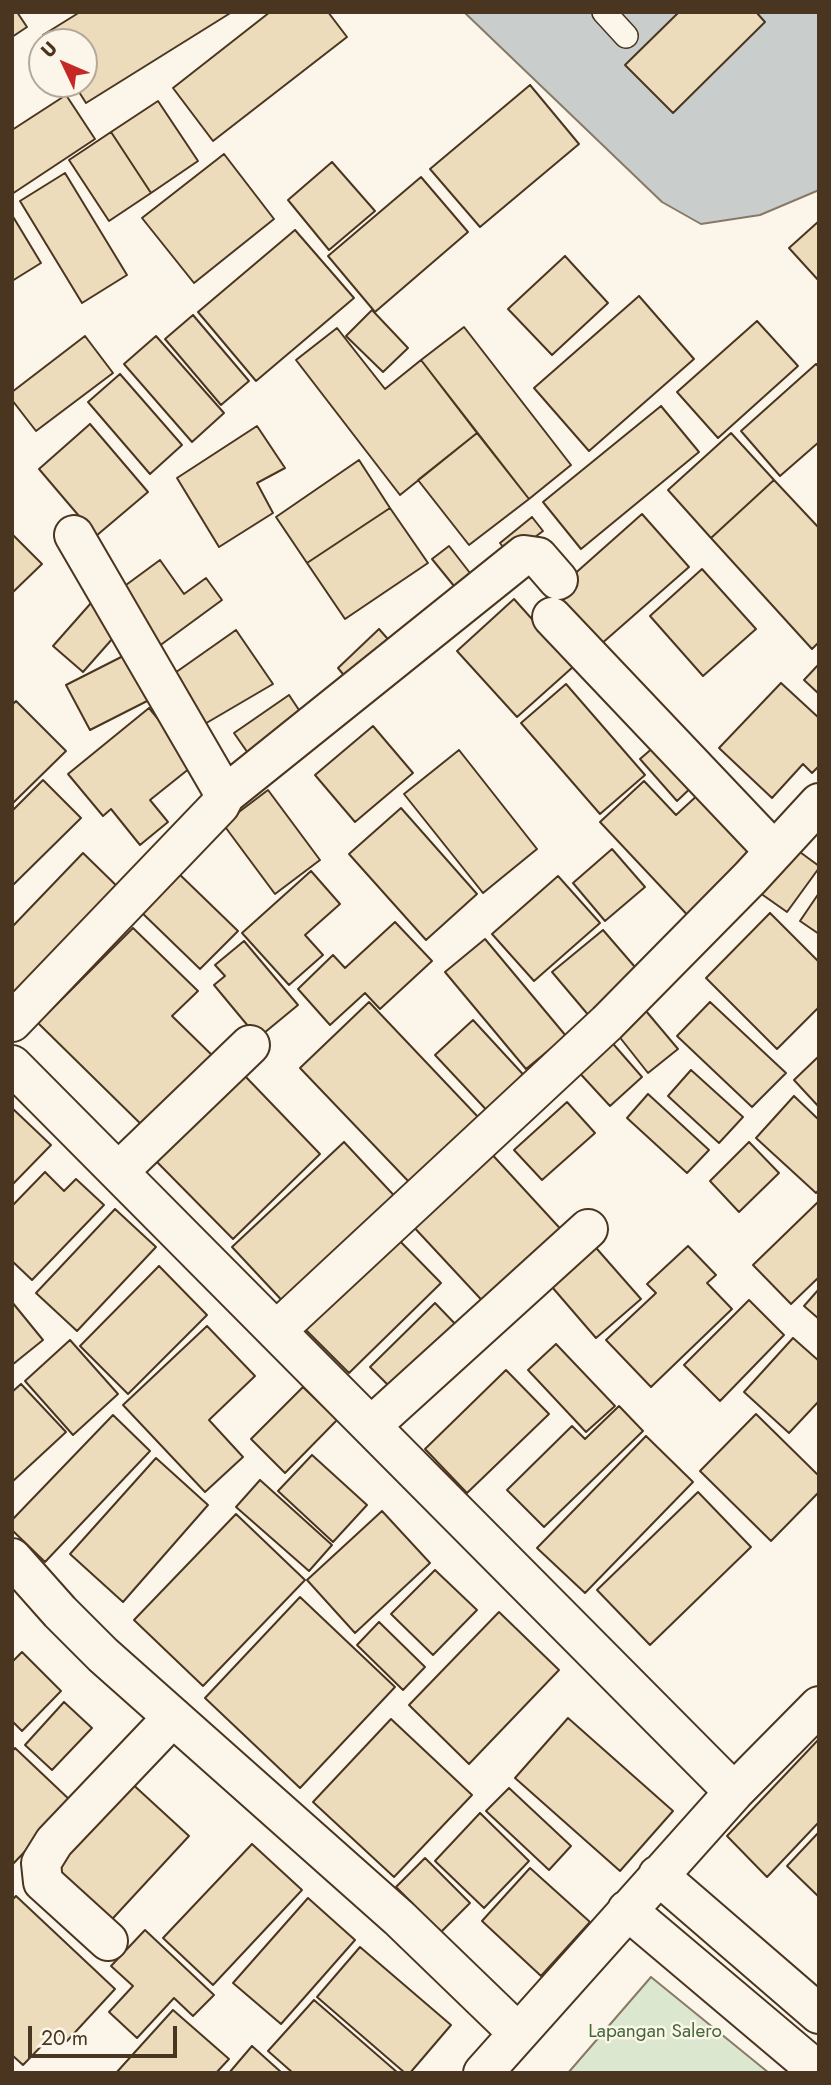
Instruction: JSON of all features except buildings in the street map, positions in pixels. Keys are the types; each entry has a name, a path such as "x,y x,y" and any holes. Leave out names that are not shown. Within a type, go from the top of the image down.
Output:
{"street":[{"path":"74,535 225,795"},
{"path":"12,1022 220,805 225,795 524,555 538,557 558,580"},
{"path":"552,617 774,851"},
{"path":"275,1331 607,1023 750,878 819,803"},
{"path":"119,1171 250,1045"},
{"path":"12,1065 734,1792"},
{"path":"371,1426 588,1229"},
{"path":"12,1558 103,1655 399,1918 517,2032"},
{"path":"483,2073 658,1875 734,1792 819,1706"},
{"path":"108,1941 43,1882 41,1863 54,1842 173,1717"},
{"path":"658,1875 819,2014"},
{"path":"627,1910 819,2072"}],"lane":[{"path":"604,12 626,36"}],"green space":[{"name":"Lapangan Salero","path":"651,1977 769,2073 568,2073"}],"shaded area":[{"path":"464,12 819,12 819,190 760,215 701,224 662,202"}]}
